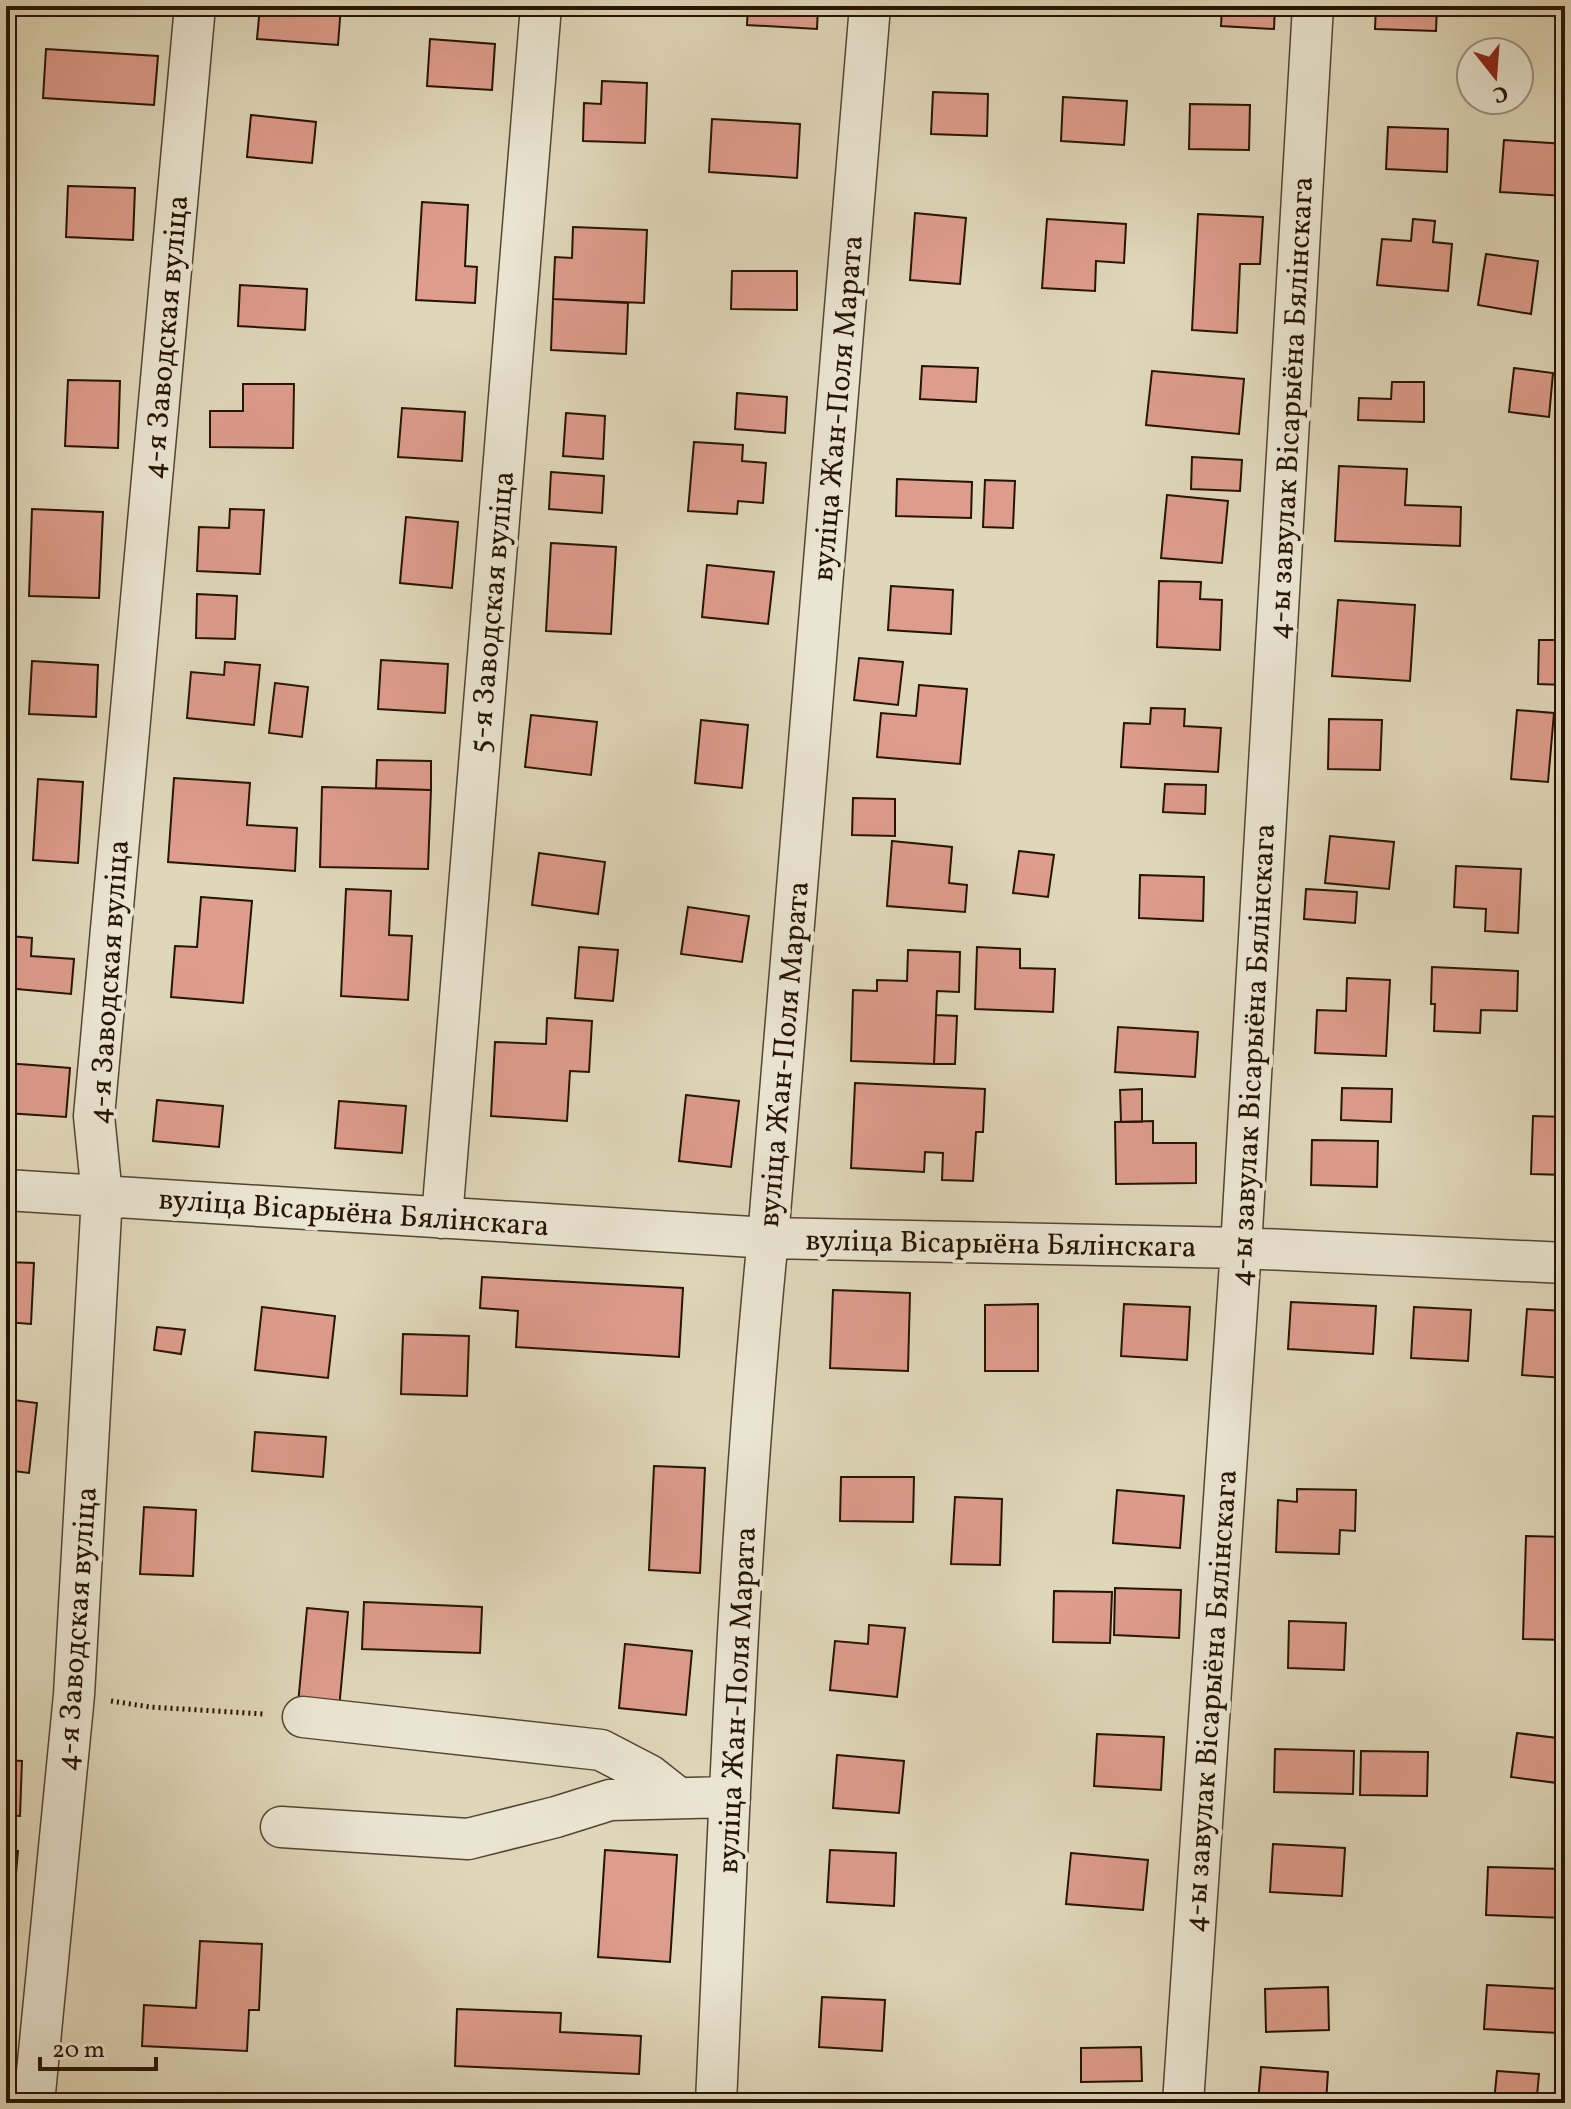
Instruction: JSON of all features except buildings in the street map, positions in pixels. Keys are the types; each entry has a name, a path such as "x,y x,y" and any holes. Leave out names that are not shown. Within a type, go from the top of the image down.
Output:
{"street":[{"name":"4-я Заводская вуліца","path":"34,2103 74,1695 102,1196 94,1116 195,6"},
{"name":"5-я Заводская вуліца","path":"442,1218 541,6"},
{"name":"вуліца Жан-Поля Марата","path":"716,2103 754,1372 768,1238 870,6"},
{"name":"4-ы завулак Вісарыёна Бялінскага","path":"1183,2103 1241,1248 1313,6"},
{"name":"вуліца Вісарыёна Бялінскага","path":"6,1190 768,1238 1241,1248 1565,1263"},
{"path":"303,1717 601,1750 649,1775 677,1797"},
{"path":"281,1827 468,1839 610,1800 730,1797"}],"path":[{"path":"74,1695 150,1707 303,1717"}]}
